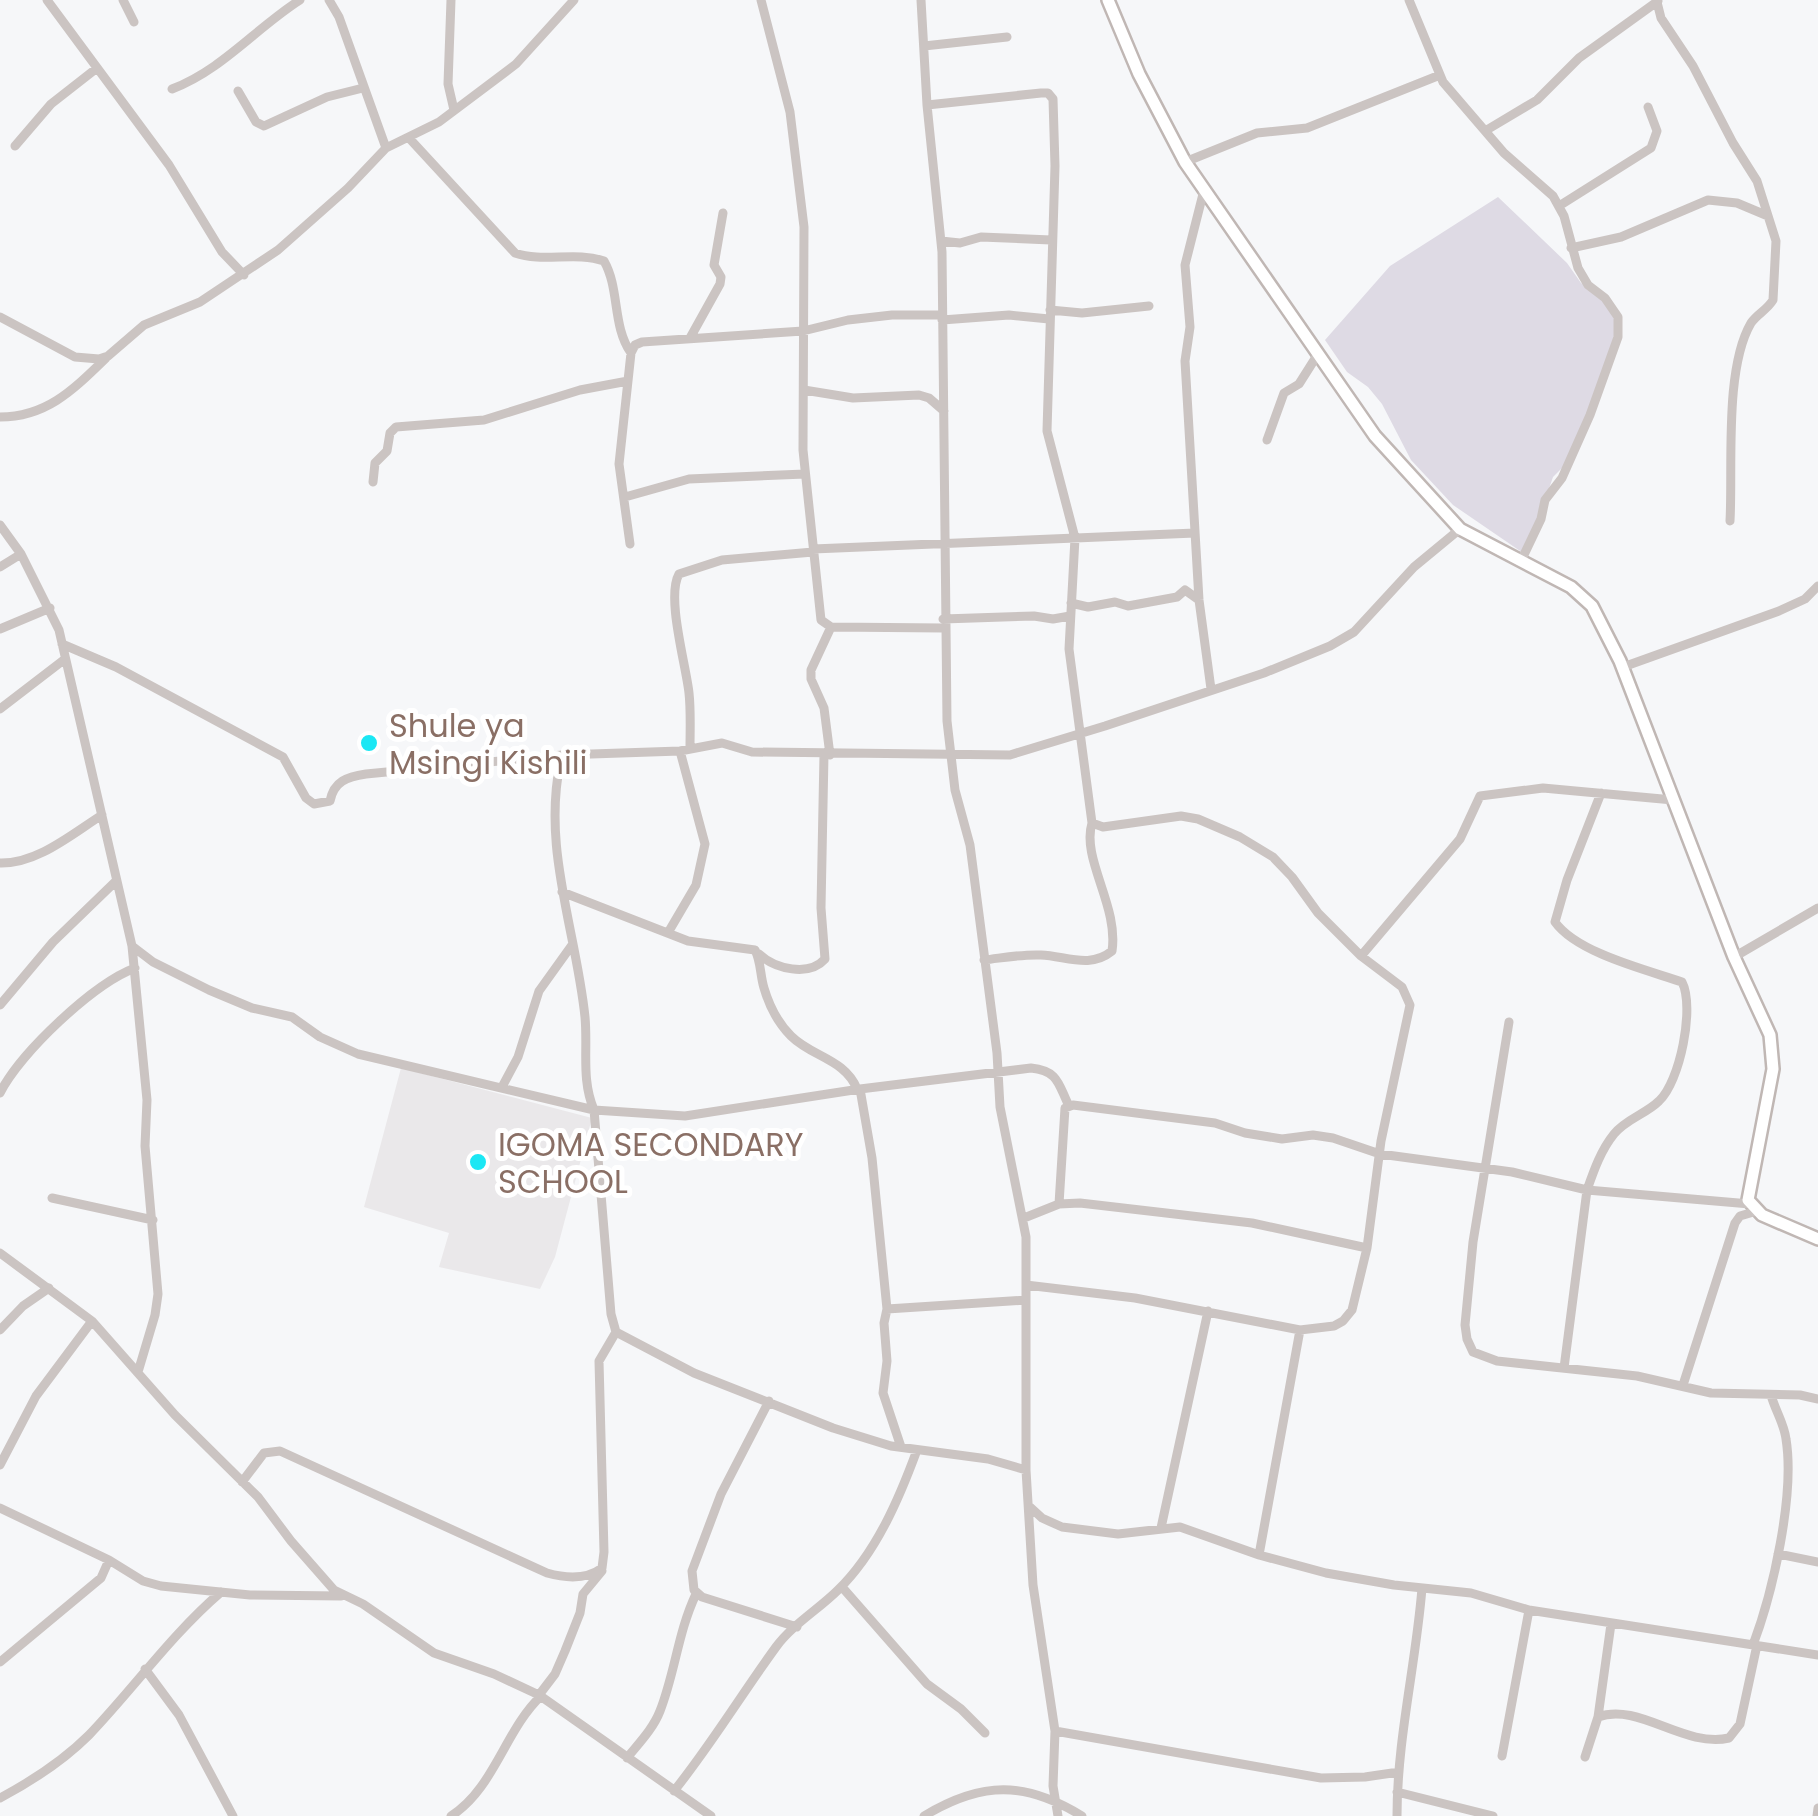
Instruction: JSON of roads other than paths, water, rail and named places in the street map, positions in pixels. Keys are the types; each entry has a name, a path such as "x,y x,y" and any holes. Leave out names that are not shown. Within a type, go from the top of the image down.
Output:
{"main road":[{"path":"1108,0 1139,74 1184,162 1376,436 1460,529 1571,587 1592,606 1623,667 1734,957 1770,1035 1773,1050 1768,1103 1748,1194 1753,1208 1818,1239"}],"street":[{"path":"47,0 169,165 222,252 244,276"},
{"path":"124,0 134,22"},
{"path":"172,89 209,72 266,22 300,0"},
{"path":"329,0 339,17 386,148"},
{"path":"450,0 448,84 454,110"},
{"path":"0,417 31,414 50,407 144,325 185,310 244,276 308,224 386,148 454,110 516,64 574,0"},
{"path":"760,0 790,112 804,227 806,474 821,620 831,627 1070,616"},
{"path":"922,0 927,105 941,241 943,624 949,755 970,845 1000,1107 1024,1218 1026,1470 1033,1585 1055,1731 1058,1816"},
{"path":"1409,0 1440,75 1485,131 1516,164 1541,183 1559,206 1571,248 1588,285 1613,308 1620,328 1590,415 1562,478 1545,500 1521,560"},
{"path":"1485,131 1538,100 1579,58 1658,1 1662,18 1680,44 1732,144 1747,162 1777,250 1769,306 1752,322 1742,352 1732,414 1730,521"},
{"path":"924,46 1007,37"},
{"path":"15,146 51,104 97,68"},
{"path":"1184,162 1256,133 1306,128 1440,75"},
{"path":"238,91 256,122 264,126 327,97 362,88"},
{"path":"927,105 1052,95 1055,166 1047,431 1075,538 1069,649 1090,794 1090,848 1110,910 1112,951 1104,958 1086,961 1043,954 984,960"},
{"path":"1559,206 1651,148 1657,131 1648,108"},
{"path":"409,138 514,253 578,256 604,262 610,271 623,342 631,353"},
{"path":"1204,190 1185,266 1190,298 1185,362 1194,533 1211,689"},
{"path":"1571,248 1621,237 1708,200 1737,203 1768,216"},
{"path":"690,338 721,281 714,265 723,214"},
{"path":"941,241 960,243 981,237 1050,240"},
{"path":"630,544 619,464 635,345 803,331 848,320 1082,313 1150,306"},
{"path":"0,317 75,357 99,360 108,356"},
{"path":"1267,440 1284,393 1299,384 1318,354"},
{"path":"374,482 375,463 387,451 390,433 396,427 484,420 580,390 628,381"},
{"path":"804,390 852,398 919,396 929,398 944,410"},
{"path":"624,497 690,479 806,474"},
{"path":"0,525 22,554 50,608 62,644 114,882 132,946 147,1100 148,1189 157,1306 138,1372"},
{"path":"62,644 116,667 283,757 306,798 314,804 330,800 333,788 353,776 562,756 685,750 722,743 752,752 1010,754 1264,673 1330,646 1354,632 1414,566 1460,529"},
{"path":"669,931 696,885 705,844 685,750 690,697 676,600 675,582 679,574 722,560 813,550 1194,533"},
{"path":"0,567 22,554"},
{"path":"1623,667 1779,612 1805,599 1818,586"},
{"path":"1071,603 1088,607 1115,602 1128,606 1177,598 1185,590 1200,600"},
{"path":"0,629 50,608"},
{"path":"562,892 701,944 739,946 757,952 776,967 814,967 825,959 822,908 827,754 824,708 811,670 831,627"},
{"path":"0,709 65,660"},
{"path":"1055,741 1081,751"},
{"path":"451,1816 470,1801 554,1674 580,1613 583,1594 600,1576 604,1552 599,1362 616,1332 596,1166 594,1110 586,1079 586,1022 562,892 554,812 554,784 562,756"},
{"path":"1361,956 1450,852 1480,796 1543,788 1672,800"},
{"path":"1564,1368 1587,1190 1594,1168 1616,1131 1660,1101 1667,1091 1680,1059 1687,1003 1682,982 1594,949 1562,931 1555,922 1567,880 1602,793"},
{"path":"0,864 20,862 45,851 102,815"},
{"path":"1026,1285 1135,1298 1300,1330 1344,1321 1352,1310 1367,1248 1380,1154 1410,1005 1402,987 1361,956 1318,913 1274,858 1240,836 1181,816 1103,827 1092,823"},
{"path":"0,1005 54,942 114,882"},
{"path":"1734,957 1818,908"},
{"path":"502,1087 518,1057 539,992 572,945"},
{"path":"132,946 153,962 235,1002 292,1017 340,1048 594,1110 686,1116 997,1071 1046,1070 1058,1080 1068,1106"},
{"path":"757,952 764,989 780,1023 794,1040 843,1068 859,1089 872,1158 887,1309 883,1392 901,1448"},
{"path":"0,1093 21,1060 77,1007 109,980 135,968"},
{"path":"1509,1022 1473,1242 1465,1326 1474,1352 1497,1361 1683,1385 1711,1393 1818,1398"},
{"path":"1068,1106 1216,1122 1245,1133 1282,1139 1313,1135 1380,1154 1512,1172 1587,1190 1753,1208"},
{"path":"1059,1204 1062,1124 1068,1106"},
{"path":"52,1198 153,1220"},
{"path":"1024,1218 1059,1204 1096,1204 1252,1223 1367,1248"},
{"path":"1683,1385 1735,1222 1753,1208"},
{"path":"0,1253 92,1321 175,1416 258,1496 323,1580 434,1654 540,1695 711,1816"},
{"path":"0,1330 23,1306 49,1288"},
{"path":"887,1309 1026,1300"},
{"path":"1162,1528 1208,1311"},
{"path":"0,1465 36,1396 92,1321"},
{"path":"1259,1556 1300,1330"},
{"path":"616,1332 694,1373 833,1428 901,1448 988,1459 1026,1470"},
{"path":"1598,1717 1614,1714 1638,1719 1708,1741 1729,1738 1740,1724 1778,1554 1788,1457 1784,1426 1771,1395"},
{"path":"627,1758 660,1711 686,1614 696,1594 692,1571 715,1510 769,1400"},
{"path":"674,1791 718,1735 778,1644 842,1587 879,1534 917,1450"},
{"path":"242,1482 264,1454 280,1451 547,1573 575,1577 602,1568"},
{"path":"1030,1507 1052,1524 1098,1533 1180,1528 1259,1556 1326,1573 1471,1594 1529,1610 1611,1624 1818,1655"},
{"path":"0,1508 108,1560 142,1581 221,1592 344,1596"},
{"path":"1778,1554 1818,1562"},
{"path":"0,1662 101,1578 108,1560"},
{"path":"842,1587 926,1684 961,1709 985,1733"},
{"path":"1397,1816 1422,1588"},
{"path":"0,1798 69,1753 221,1592"},
{"path":"696,1594 796,1627"},
{"path":"1502,1756 1529,1610"},
{"path":"1585,1758 1598,1717 1611,1624"},
{"path":"145,1669 178,1715 232,1816"},
{"path":"1055,1731 1321,1778 1366,1778 1399,1772"},
{"path":"924,1816 956,1799 994,1790 1020,1789 1055,1800 1082,1816"},
{"path":"1397,1792 1494,1816"},
{"path":"1816,1816 1818,1808"}],"place":[{"name":"Shule ya Msingi Kishili","path":"369,743"},
{"name":"IGOMA SECONDARY SCHOOL","path":"478,1162"}]}
